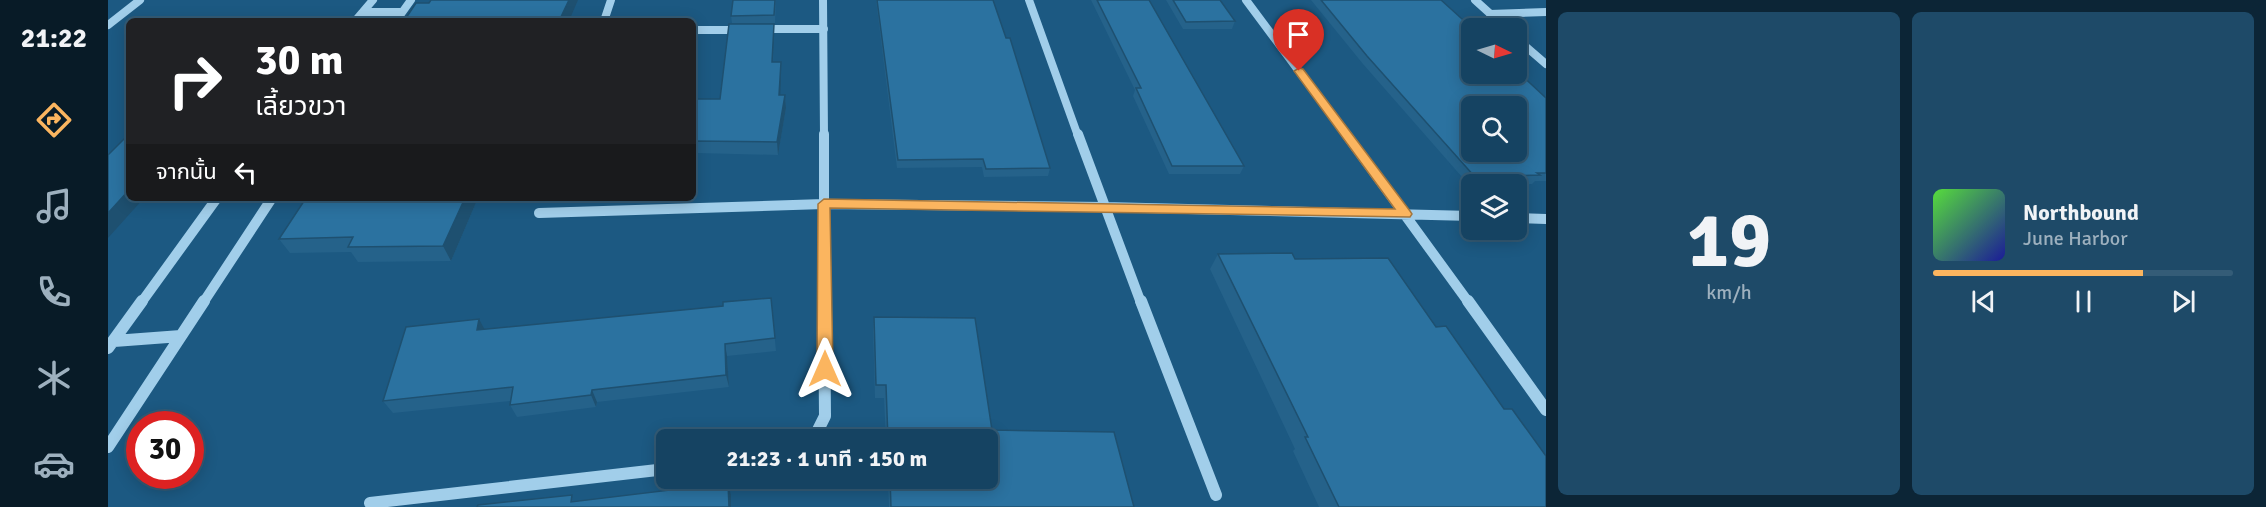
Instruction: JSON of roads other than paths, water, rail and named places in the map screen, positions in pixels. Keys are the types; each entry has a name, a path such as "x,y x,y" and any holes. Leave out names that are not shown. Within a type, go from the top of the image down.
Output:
{"street":[{"path":"108,26 140,0"},
{"path":"358,18 373,0"},
{"path":"398,18 411,0"},
{"path":"605,18 611,0"},
{"path":"818,429 825,416 823,0"},
{"path":"1029,0 1104,207 1216,495"},
{"path":"1246,0 1405,214 1546,410"},
{"path":"1475,0 1495,18"},
{"path":"363,12 402,12"},
{"path":"1490,14 1546,12"},
{"path":"696,30 824,29"},
{"path":"1527,48 1546,64"},
{"path":"111,345 215,201"},
{"path":"108,447 270,201"},
{"path":"539,213 824,204 1104,207 1461,216"},
{"path":"1527,218 1546,219"},
{"path":"111,345 181,336"},
{"path":"370,503 656,470"}]}
